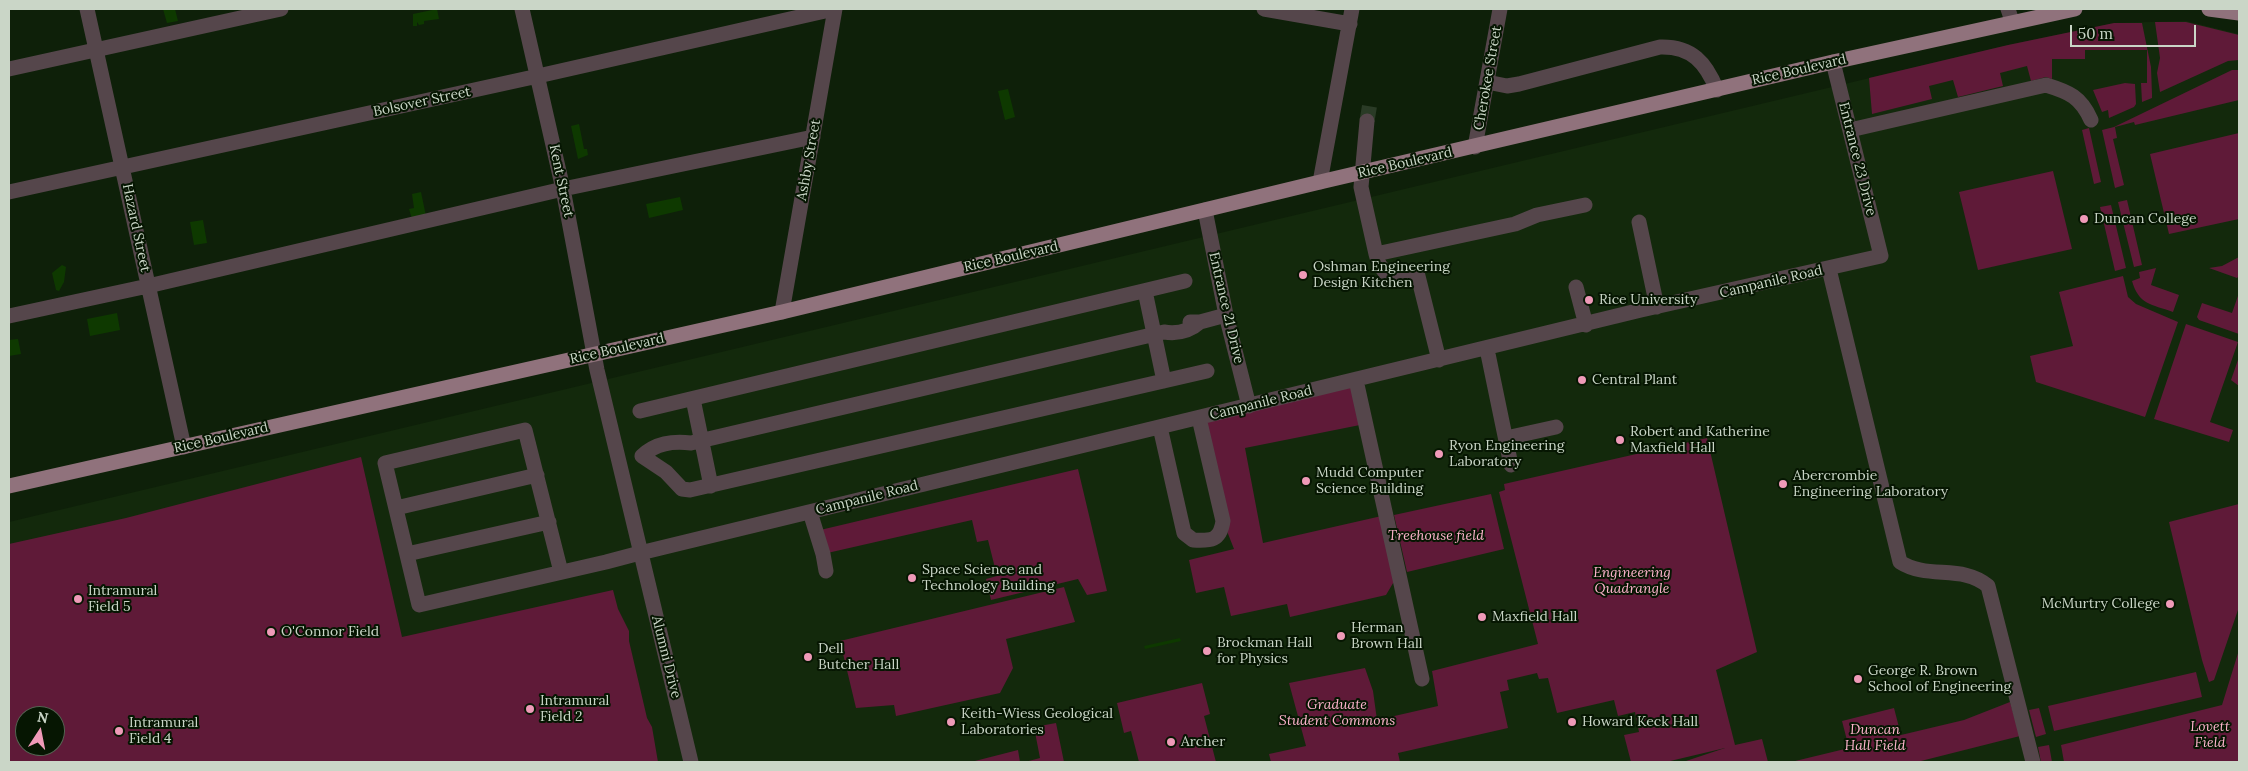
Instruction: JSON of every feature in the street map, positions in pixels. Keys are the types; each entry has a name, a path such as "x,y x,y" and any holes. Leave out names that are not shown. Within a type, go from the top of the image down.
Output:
{"main road":[{"name":"Rice Boulevard","path":"9,486 782,312 1362,172 1833,62 2010,15 2075,9"},
{"path":"2209,9 2239,13"}],"street":[{"name":"Hazard Street","path":"87,9 184,447"},
{"path":"9,69 281,9"},
{"name":"Kent Street","path":"522,9 563,189 593,355 619,461"},
{"name":"Bolsover Street","path":"9,192 834,9"},
{"name":"Ashby Street","path":"782,312 834,9"},
{"path":"1264,9 1350,24"},
{"path":"1320,182 1352,9"},
{"name":"Cherokee Street","path":"1475,147 1500,9"},
{"path":"1487,82 1507,86 1513,85 1660,47 1673,47 1697,58 1708,69 1717,90"},
{"name":"Entrance 23 Drive","path":"1833,62 1881,256"},
{"path":"1850,130 2046,85 2070,92 2086,108 2091,120"},
{"path":"1367,121 1360,187 1379,264 1390,279 1416,272 1439,360"},
{"path":"9,316 148,286 563,189 813,137"},
{"path":"1376,254 1515,224 1537,215 1585,205"},
{"name":"Entrance 21 Drive","path":"1205,210 1226,316 1249,406"},
{"path":"1639,222 1657,307"},
{"name":"Campanile Road","path":"407,554 419,605 606,562 640,552 1657,307 1881,256"},
{"path":"1829,269 1900,562 1911,569 1956,573 1978,578 1988,586 2033,762"},
{"path":"640,411 1185,281"},
{"path":"1576,286 1586,325"},
{"path":"1145,291 1159,334 1164,381"},
{"path":"619,461 682,449 696,442 1159,334 1172,326 1188,322 1200,322 1226,316"},
{"path":"1487,349 1511,465"},
{"path":"642,456 666,472 687,491 1207,371"},
{"path":"1356,380 1422,679"},
{"path":"693,399 696,442 711,486"},
{"path":"1160,427 1184,533 1193,540 1206,541 1217,537 1221,532 1223,521 1199,418"},
{"path":"1506,438 1556,427"},
{"path":"549,522 407,554 385,463 525,430 549,522 561,572"},
{"name":"Alumni Drive","path":"619,461 691,762"},
{"path":"396,508 537,475"},
{"path":"810,512 824,554 826,571"}],"shaded area":[{"path":"163,9 175,9 178,21 167,23"},
{"path":"437,9 439,19 424,21 424,24 419,25 417,22 417,26 413,26 413,14"},
{"name":"Rice University","path":"2186,21 2239,34 2239,762 9,762 9,522 2008,45 2114,23"},
{"path":"1008,89 1015,117 1005,120 998,91"},
{"path":"579,124 584,149 587,149 588,155 578,159 571,126"},
{"path":"421,192 426,216 412,219 409,209 414,208 412,194"},
{"path":"680,197 683,210 649,218 646,204"},
{"path":"203,220 207,243 194,245 190,222"},
{"path":"62,265 66,267 64,282 59,291 56,290 52,273"},
{"path":"117,313 120,330 90,336 87,319"},
{"path":"18,339 21,354 9,356 9,340"},
{"path":"1180,638 1181,641 1145,649 1144,646"}],"green space":[{"path":"2155,22 2186,22 2239,35 2239,60 2228,61 2160,92 2157,73 2160,58"},
{"path":"2114,23 2142,23 2151,67 2152,98 2142,102 2141,83 2147,83 2147,50 2085,50 2085,59 2052,59 2052,79 2046,77 2031,81 2027,66 2000,73 2003,86 1958,97 1953,80 1929,86 1932,99 1872,114 1869,78 2008,45"},
{"path":"2232,70 2239,70 2239,100 2135,125 2134,122 2115,127 2117,138 2113,139 2124,185 2115,188 2102,130 2114,127"},
{"path":"2125,83 2135,84 2136,104 2134,107 2109,118 2108,110 2102,112 2093,90"},
{"path":"2089,128 2101,182 2094,184 2082,130"},
{"path":"2239,133 2239,219 2169,234 2150,154"},
{"path":"2053,171 2072,249 1978,270 1959,192"},
{"path":"2127,200 2142,265 2134,267 2118,202"},
{"path":"2111,205 2126,268 2115,271 2100,207"},
{"path":"2239,257 2239,276 2237,278 2209,268 2222,266"},
{"path":"2156,268 2151,285 2179,295 2173,312 2152,305 2142,299 2135,289 2132,281 2140,278 2139,272"},
{"path":"2123,276 2128,297 2136,304 2178,322 2145,417 2036,382 2030,356 2073,346 2059,292"},
{"path":"2239,293 2239,334 2199,320 2197,317 2202,303 2232,313"},
{"path":"2186,324 2238,342 2210,422 2233,430 2229,442 2154,419"},
{"path":"2239,357 2239,386 2231,380"},
{"path":"1356,380 1365,424 1245,448 1263,543 1386,515 1399,573 1386,595 1290,617 1287,604 1231,616 1224,587 1196,593 1189,560 1234,549 1223,521 1199,418"},
{"name":"Engineering Quadrangle","path":"1707,438 1757,652 1716,670 1735,745 1762,739 1768,762 1683,762 1725,748 1666,762 1631,762 1624,735 1639,732 1635,712 1618,716 1614,700 1557,713 1548,678 1539,679 1537,673 1507,680 1509,690 1500,692 1508,728 1398,753 1400,762 1271,762 1269,754 1306,746 1289,683 1365,668 1373,691 1377,720 1438,706 1432,671 1538,644 1499,492 1505,490 1504,484"},
{"path":"361,457 402,637 613,590 618,609 629,631 629,641 647,718 652,727 658,762 9,762 9,544 126,518"},
{"path":"1078,469 1107,591 1087,595 1078,579 991,600 986,579 997,576 988,540 977,542 972,520 823,554 816,531"},
{"name":"Treehouse field","path":"1491,494 1504,549 1407,572 1394,515"},
{"path":"2239,504 2239,607 2214,680 2209,682 2169,522"},
{"path":"1064,587 1075,622 1006,639 1013,668 1000,693 896,716 894,705 856,708 840,641"},
{"name":"Lovett Field","path":"2239,650 2239,762 2064,762 2061,745 2222,705"},
{"path":"2196,672 2202,697 2054,731 2048,706"},
{"path":"1202,683 1210,714 1204,716 1216,762 1139,762 1131,731 1124,733 1117,703"},
{"name":"Duncan Hall Field","path":"2010,702 2020,736 1917,762 1791,762 1849,748 1842,721 1894,708 1901,735 1964,720"},
{"path":"2039,708 2046,734 2036,737 2029,710"},
{"path":"1056,723 1064,762 1025,762 1040,758 1034,727"},
{"path":"2049,745 2052,762 2041,762 2038,747"},
{"path":"1018,750 1020,762 971,762"}],"tunnel":[{"path":"1367,121 1370,103"}],"place":[{"name":"Duncan College","path":"2084,219"},
{"name":"Oshman Engineering Design Kitchen","path":"1303,275"},
{"name":"Rice University","path":"1589,300"},
{"name":"Central Plant","path":"1582,380"},
{"name":"Robert and Katherine Maxfield Hall","path":"1620,440"},
{"name":"Ryon Engineering Laboratory","path":"1439,454"},
{"name":"Mudd Computer Science Building","path":"1306,481"},
{"name":"Abercrombie Engineering Laboratory","path":"1783,484"},
{"name":"Space Science and Technology Building","path":"912,578"},
{"name":"Intramural Field 5","path":"78,599"},
{"name":"McMurtry College","path":"2170,604"},
{"name":"Maxfield Hall","path":"1482,617"},
{"name":"O'Connor Field","path":"271,632"},
{"name":"Herman Brown Hall","path":"1341,636"},
{"name":"Brockman Hall for Physics","path":"1207,651"},
{"name":"Dell Butcher Hall","path":"808,657"},
{"name":"George R. Brown School of Engineering","path":"1858,679"},
{"name":"Intramural Field 2","path":"530,709"},
{"name":"Keith-Wiess Geological Laboratories","path":"951,722"},
{"name":"Howard Keck Hall","path":"1572,722"},
{"name":"Intramural Field 4","path":"119,731"},
{"name":"Archer","path":"1171,742"}],"park label":[{"name":"Graduate Student Commons","path":"1337,714"}]}
